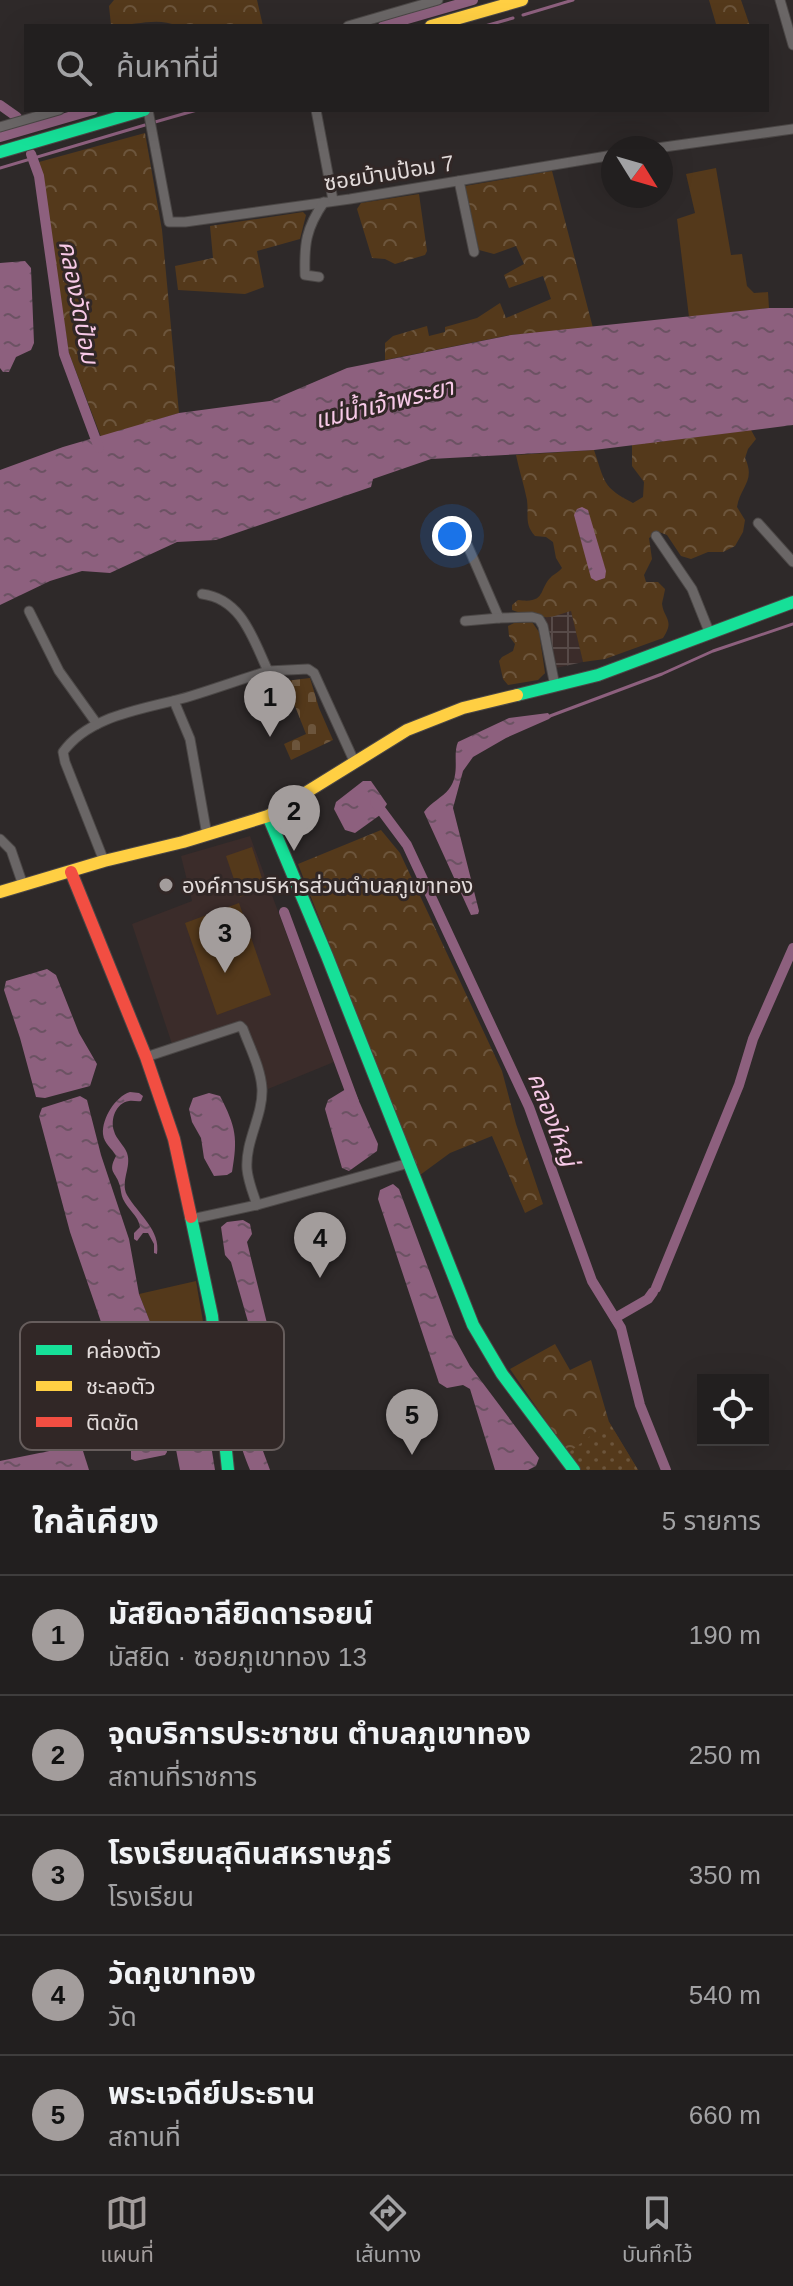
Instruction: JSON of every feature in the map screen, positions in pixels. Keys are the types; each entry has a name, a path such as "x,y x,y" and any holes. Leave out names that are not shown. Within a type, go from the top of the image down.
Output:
{"street":[{"path":"355,24 438,0"},
{"path":"438,24 522,0"},
{"path":"780,0 793,45"},
{"path":"0,127 52,112"},
{"name":"ซอยบ้านป้อม 7","path":"146,112 169,222 328,201 601,157"},
{"path":"316,112 328,201 313,218 304,245 305,275 319,277"},
{"path":"0,152 113,113"},
{"path":"673,146 793,129"},
{"path":"459,181 474,252"},
{"path":"758,523 793,562"},
{"path":"460,528 499,618"},
{"path":"656,536 692,589 710,634"},
{"path":"202,594 215,595 236,609 268,671"},
{"path":"0,892 268,816 407,730 463,708 598,675 793,602"},
{"path":"29,611 59,671 97,724"},
{"path":"465,621 539,619 555,686"},
{"path":"104,861 63,752 97,724 268,671 308,669 314,673 355,763"},
{"path":"174,701 190,739 207,835"},
{"path":"268,816 327,956 465,1305 502,1374 574,1470"},
{"path":"0,839 11,850 23,885"},
{"path":"71,872 146,1057 174,1139 212,1322"},
{"path":"146,1057 240,1026 243,1029 262,1087 246,1167 257,1205"},
{"path":"192,1219 257,1205 409,1163"},
{"path":"225,1450 228,1470"}],"shaded area":[{"path":"571,610 583,662 556,668 545,617"},
{"path":"250,836 334,1062 268,1089 242,1023 173,1047 132,924 192,901 181,856"}],"green space":[{"path":"114,0 257,0 263,24 111,24 109,6"},
{"path":"709,0 741,0 749,24 716,24"},
{"path":"145,133 162,230 179,413 101,437 69,353 39,162"},
{"path":"716,168 731,255 742,254 747,286 754,293 768,292 769,308 689,317 677,219 695,213 686,174"},
{"path":"552,171 593,328 510,335 385,360 385,343 393,336 427,326 429,336 445,332 445,327 477,318 500,303 506,318 551,299 543,276 509,288 504,275 524,264 516,246 494,254 479,250 465,186"},
{"path":"419,194 425,255 395,264 372,258 357,209 361,203"},
{"path":"303,212 306,215 300,239 257,251 264,287 245,294 178,290 175,266 213,258 210,226"},
{"path":"751,430 756,439 745,458 749,473 737,507 745,520 743,532 735,546 691,559 681,556 667,535 659,532 649,538 652,559 644,575 646,582 658,582 665,589 662,604 668,623 663,638 605,659 583,662 571,611 547,617 512,610 512,605 518,600 538,598 552,576 562,568 553,542 546,537 535,536 529,527 527,500 516,455 594,450 610,488 633,503 643,497 644,482 632,466 632,445"},
{"path":"532,622 539,632 545,673 538,680 508,685 503,679 499,661 513,651 515,644 509,636 508,626"},
{"path":"310,678 333,740 291,760 284,744 306,734 285,681"},
{"path":"381,830 400,853 502,1071 543,1204 525,1213 492,1136 450,1153 420,1175 298,864"},
{"path":"252,847 265,888 240,897 226,856"},
{"path":"239,903 271,995 217,1015 185,923"},
{"path":"196,1281 203,1322 150,1322 139,1294"},
{"path":"555,1344 570,1370 591,1360 609,1422 638,1470 568,1453 510,1369"},
{"path":"609,1422 638,1470 578,1470 568,1453"}],"water":[{"path":"25,261 31,268 34,343 31,350 16,357 9,372 3,372 0,368 0,263"},
{"name":"แม่น้ำเจ้าพระยา","path":"793,308 793,425 594,450 431,459 373,479 371,487 216,540 177,542 110,573 82,571 50,581 0,605 0,470 63,447 179,413 270,401 347,368 511,335"},
{"path":"582,507 588,510 606,571 605,578 596,581 591,578 574,515"},
{"path":"548,713 549,719 473,757 463,771 453,808 479,911 471,915 424,812 453,783 458,742 509,718"},
{"path":"363,781 371,781 387,804 380,815 355,833 345,830 334,809 336,802"},
{"path":"47,969 56,975 79,1033 97,1064 90,1086 45,1098 36,1097 4,990 6,981"},
{"path":"346,1089 354,1090 378,1144 377,1151 349,1171 342,1168 325,1109 328,1100"},
{"path":"130,1092 143,1096 141,1101 124,1102 115,1112 113,1126 128,1158 125,1190 156,1237 157,1254 148,1233 143,1233 137,1241 134,1239 139,1223 122,1197 112,1169 116,1156 103,1134 110,1109 119,1098"},
{"path":"209,1093 220,1096 234,1133 232,1172 227,1175 214,1176 204,1158 201,1138 189,1109 193,1098"},
{"path":"80,1096 87,1100 101,1155 129,1239 139,1294 150,1322 101,1322 70,1232 39,1116 42,1108"},
{"path":"393,1184 399,1189 453,1335 470,1366 539,1458 536,1466 528,1470 495,1470 470,1389 463,1385 447,1388 439,1383 378,1199 380,1190"},
{"path":"243,1220 250,1224 252,1234 247,1242 267,1322 248,1322 231,1262 225,1255 221,1227 227,1222"},
{"path":"54,1450 81,1450 89,1470 0,1470 0,1461"},
{"path":"131,1450 167,1450 165,1455 135,1461 131,1459"},
{"path":"176,1450 212,1450 215,1470 180,1470"},
{"path":"243,1450 263,1450 270,1470 250,1470"}],"waterway":[{"path":"390,24 473,0"},
{"path":"523,15 573,0"},
{"path":"492,24 513,18"},
{"name":"คลองวัดป้อม","path":"0,105 17,117"},
{"path":"0,137 86,112"},
{"path":"155,122 190,112"},
{"path":"0,168 145,125"},
{"name":"คลองวัดป้อม","path":"31,154 39,176 64,354 99,448"},
{"path":"550,716 662,674 713,651 793,624"},
{"name":"คลองใหญ่","path":"375,802 407,845 529,1107 592,1281 621,1328 640,1405 666,1470"},
{"path":"284,912 354,1102"},
{"path":"656,1288 739,1085 753,1039 793,948"},
{"path":"615,1318 648,1299 653,1292"}],"traffic: fast":[{"path":"0,152 137,112"},
{"path":"517,695 598,675 793,602"},
{"path":"268,816 327,956 473,1325 502,1374 574,1470"},
{"path":"191,1217 213,1322"},
{"path":"226,1450 228,1470"}],"traffic: slow":[{"path":"438,24 522,0"},
{"path":"0,892 268,816 407,730 463,708 517,695"}],"traffic: jam":[{"path":"71,872 146,1057 174,1139 191,1217"}],"place":[{"name":"มัสยิดอาลียิดดารอยน์","path":"270,737"},
{"name":"จุดบริการประชาชน ตำบลภูเขาทอง","path":"294,851"},
{"name":"องค์การบริหารส่วนตำบลภูเขาทอง","path":"166,885"},
{"name":"โรงเรียนสุดินสหราษฎร์","path":"225,973"},
{"name":"วัดภูเขาทอง","path":"320,1278"},
{"name":"พระเจดีย์ประธาน","path":"412,1455"}]}
